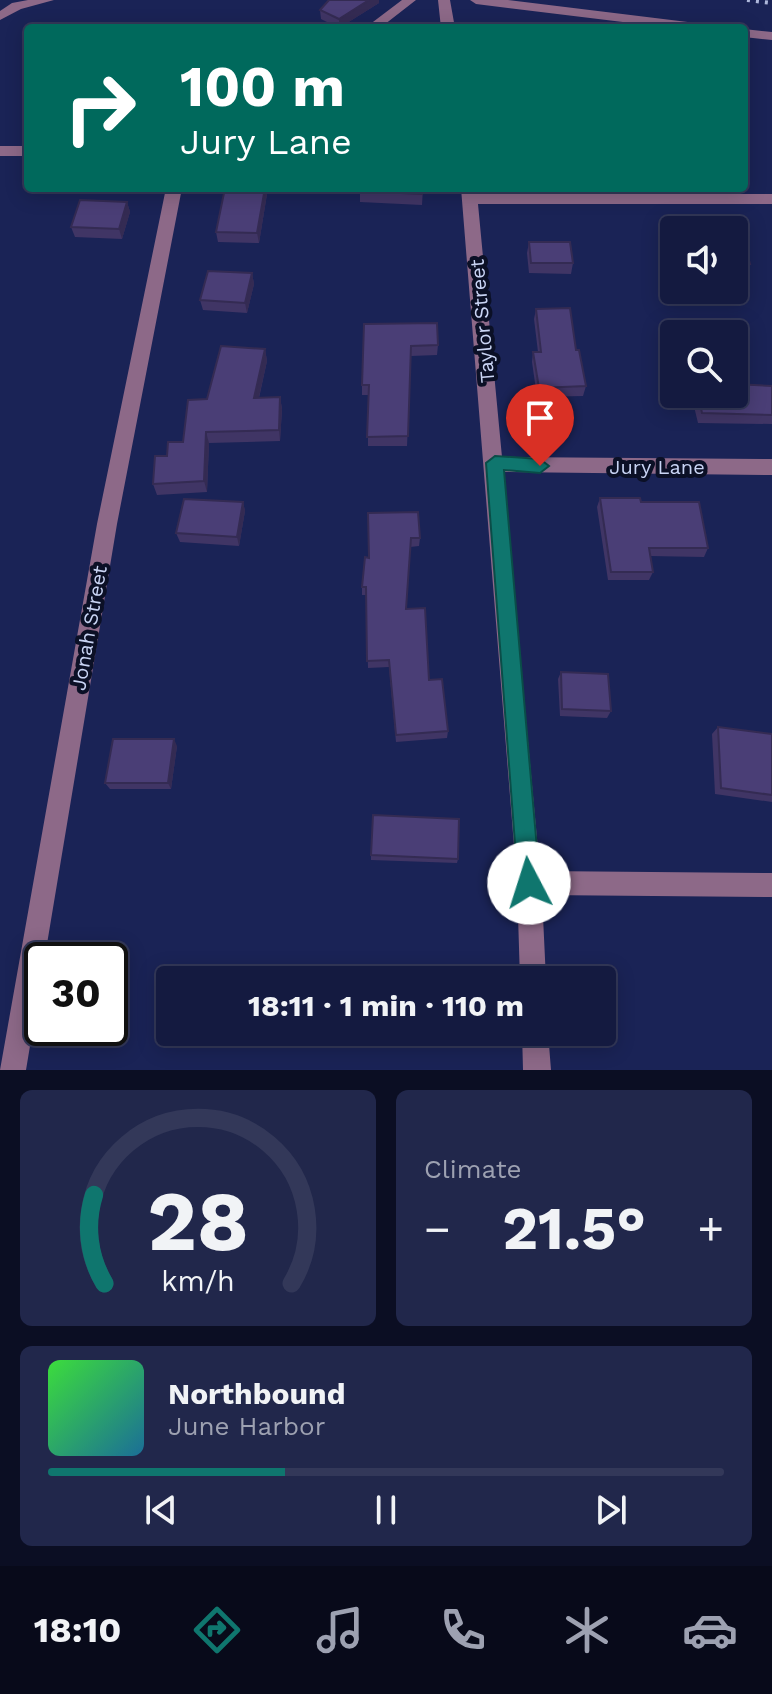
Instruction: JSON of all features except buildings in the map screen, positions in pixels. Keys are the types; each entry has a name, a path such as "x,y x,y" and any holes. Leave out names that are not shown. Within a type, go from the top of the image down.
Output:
{"street":[{"path":"0,16 17,6 48,0"},
{"path":"377,24 410,0"},
{"path":"444,0 447,24"},
{"path":"476,0 650,24"},
{"path":"748,33 772,36"},
{"path":"0,151 24,151"},
{"name":"Jonah Street","path":"12,1070 107,524 173,192"},
{"path":"470,193 772,199"},
{"name":"Taylor Street","path":"470,193 529,883 532,966"},
{"name":"Jury Lane","path":"495,463 511,466 772,467"},
{"path":"529,883 772,885"},
{"path":"536,1046 537,1070"}],"railway":[{"path":"747,0 772,3"}],"route":[{"path":"529,883 495,463 540,466"}]}
